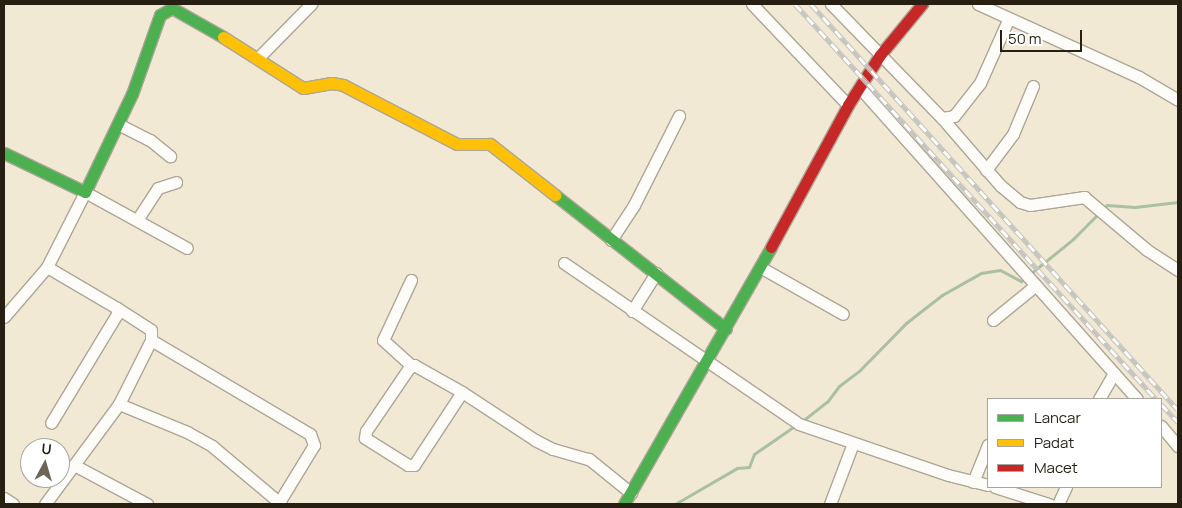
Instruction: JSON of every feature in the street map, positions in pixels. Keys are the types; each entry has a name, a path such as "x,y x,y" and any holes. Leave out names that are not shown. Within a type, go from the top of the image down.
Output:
{"street":[{"path":"258,58 311,4"},
{"path":"752,4 848,105"},
{"path":"831,4 942,118 986,170 1025,204 1077,197 1089,200 1104,215 1147,250 1178,270"},
{"path":"624,504 708,362 848,105 880,55 922,4"},
{"path":"978,4 1008,20 1139,77 1178,100"},
{"path":"4,317 47,266 118,124 160,15 173,6 303,88 332,83 343,86 452,142 490,144 726,329"},
{"path":"942,118 954,116 980,83 1008,20"},
{"path":"986,170 1014,134 1033,86"},
{"path":"860,88 1136,398"},
{"path":"612,240 634,206 679,116"},
{"path":"118,124 150,140 170,156"},
{"path":"4,153 85,192 187,248"},
{"path":"137,220 158,188 176,182"},
{"path":"564,263 799,424 973,482 987,485"},
{"path":"44,504 120,404 150,340 151,330 47,266"},
{"path":"760,267 843,314"},
{"path":"632,311 656,273"},
{"path":"411,280 383,340 412,366 462,392 535,440 553,449 589,459 631,493"},
{"path":"994,320 1035,283"},
{"path":"51,424 117,314 117,308"},
{"path":"120,404 212,446 279,503 314,444 310,434 150,340"},
{"path":"412,366 364,436 408,465 414,465 462,392"},
{"path":"1100,398 1114,374"},
{"path":"1162,427 1178,446"},
{"path":"830,504 853,442"},
{"path":"973,482 987,447"},
{"path":"74,465 147,504"},
{"path":"998,488 1049,504"},
{"path":"1058,504 1066,488"},
{"path":"4,498 13,504"}],"waterway":[{"path":"1030,274 1073,239 1107,205 1135,207 1178,202"},
{"path":"801,422 827,402 839,386 860,370 906,323 942,295 981,273 1000,270 1021,281 1025,278"},
{"path":"675,504 737,468 749,467 754,454 796,425"}],"railway":[{"path":"795,4 1155,398"},
{"path":"811,4 1178,410"},
{"path":"1162,405 1178,422"}],"traffic: fast":[{"path":"4,153 85,192 132,94 160,15 172,8 223,37"},
{"path":"555,195 726,329"},
{"path":"624,504 771,247"}],"traffic: slow":[{"path":"223,37 303,88 332,83 343,85 457,144 490,144 555,195"}],"traffic: jam":[{"path":"771,247 848,105 880,55 922,4"}]}
